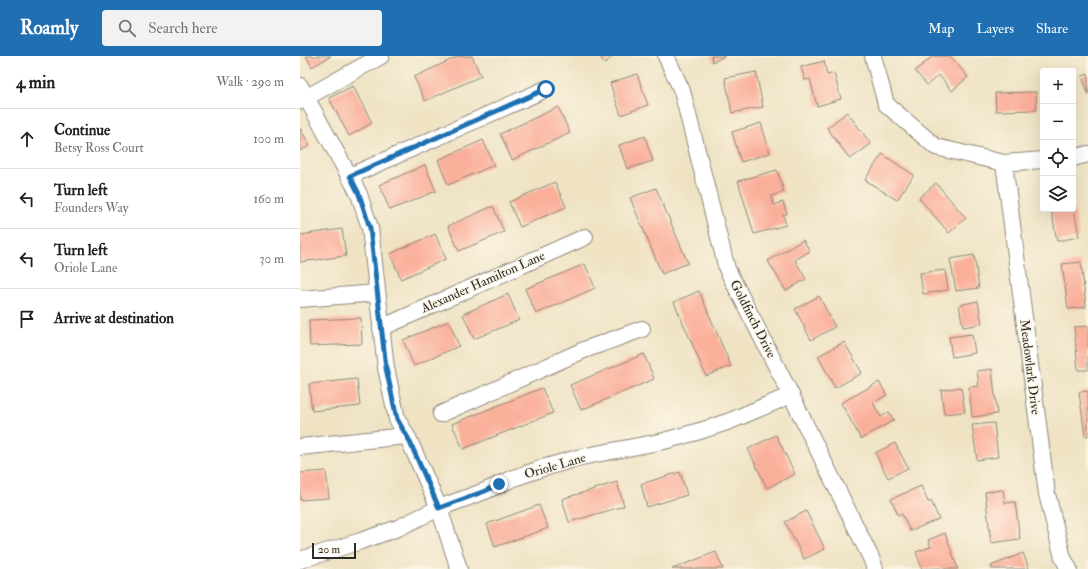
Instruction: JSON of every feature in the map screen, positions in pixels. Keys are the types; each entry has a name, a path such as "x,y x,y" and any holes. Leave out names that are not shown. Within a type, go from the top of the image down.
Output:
{"street":[{"name":"Goldfinch Drive","path":"666,56 682,91 727,269 791,395 875,569"},
{"path":"873,56 886,104 936,147 1004,163 1040,160"},
{"path":"379,57 302,95 359,194 370,228 386,368 397,419 439,508 459,569"},
{"path":"350,176 546,89"},
{"path":"1076,157 1088,154"},
{"name":"Meadowlark Drive","path":"1004,163 1047,494 1063,558 1070,569"},
{"name":"Alexander Hamilton Lane","path":"381,328 585,238"},
{"path":"300,299 377,293"},
{"path":"441,414 584,350 642,329"},
{"name":"Oriole Lane","path":"300,560 398,528 439,508 543,468 581,457 664,441 700,431 730,421 791,395"},
{"path":"300,446 406,436"}],"building":[{"path":"306,56 331,56 312,67"},
{"path":"459,56 472,56 481,76 425,101 414,77"},
{"path":"599,56 613,56 605,63"},
{"path":"711,56 725,56 713,62"},
{"path":"933,56 950,56 968,77 952,91 939,75 927,85 915,71"},
{"path":"824,61 827,75 834,73 841,99 817,106 810,79 805,80 801,67"},
{"path":"756,72 763,107 732,113 725,78"},
{"path":"637,74 648,105 621,115 610,83"},
{"path":"1088,74 1088,94 1082,76"},
{"path":"353,86 372,123 349,136 329,98"},
{"path":"1036,92 1037,110 996,111 995,93"},
{"path":"558,107 570,133 512,160 500,134"},
{"path":"847,112 871,144 850,159 827,128"},
{"path":"761,123 770,153 741,162 732,132"},
{"path":"300,128 310,146 300,151"},
{"path":"645,136 653,161 627,169 619,145"},
{"path":"483,140 494,165 448,185 438,160"},
{"path":"882,154 914,175 897,200 865,180"},
{"path":"425,165 436,191 390,210 379,185"},
{"path":"777,170 784,192 771,196 774,205 783,202 787,214 783,215 786,225 754,234 738,181"},
{"path":"555,182 566,207 520,227 509,202"},
{"path":"936,183 966,218 949,233 919,198"},
{"path":"656,188 688,263 662,274 630,198"},
{"path":"493,206 504,232 459,251 448,226"},
{"path":"1052,212 1075,212 1079,237 1057,241"},
{"path":"342,229 346,256 300,262 300,235"},
{"path":"435,234 446,259 401,279 390,254"},
{"path":"803,240 810,251 795,260 806,279 786,291 768,261"},
{"path":"974,255 979,288 956,291 950,259"},
{"path":"1081,262 1086,307 1068,309 1062,264"},
{"path":"585,264 595,288 536,314 525,289"},
{"path":"945,270 948,290 923,294 920,273"},
{"path":"699,291 731,366 706,376 674,302"},
{"path":"508,294 519,320 474,339 463,314"},
{"path":"819,296 835,327 811,340 795,309"},
{"path":"978,301 982,324 963,327 959,305"},
{"path":"361,318 362,344 310,346 309,320"},
{"path":"449,321 459,346 414,366 403,340"},
{"path":"1088,326 1088,370 1078,370 1074,327"},
{"path":"972,334 975,353 952,357 949,337"},
{"path":"844,342 862,373 835,388 818,356"},
{"path":"644,354 654,379 581,410 570,385"},
{"path":"992,369 997,414 972,417 969,387 979,386 977,371"},
{"path":"357,379 360,406 312,411 309,384"},
{"path":"879,382 887,395 873,403 881,417 889,412 894,420 861,439 841,403"},
{"path":"961,387 965,412 944,414 941,390"},
{"path":"542,388 553,413 463,449 452,424"},
{"path":"1088,391 1088,436 1085,436 1079,392"},
{"path":"994,423 998,457 977,460 972,425"},
{"path":"776,435 795,474 767,488 748,449"},
{"path":"895,443 908,468 888,478 875,453"},
{"path":"326,471 329,498 300,500 300,473"},
{"path":"680,472 687,495 647,507 641,484"},
{"path":"617,482 624,506 569,522 562,499"},
{"path":"921,486 928,502 931,501 939,519 910,531 902,514 898,515 891,499"},
{"path":"1003,490 1005,503 1015,502 1020,539 991,543 985,492"},
{"path":"539,505 548,528 495,547 487,524"},
{"path":"806,511 825,549 804,559 785,522"},
{"path":"945,533 958,569 922,569 916,552 931,547 928,540"},
{"path":"716,552 723,569 672,569"},
{"path":"1023,553 1029,569 992,569 991,566"}],"route":[{"path":"499,484 485,491 439,508 409,440 397,419 386,368 370,228 359,194 350,176 546,89"}]}
